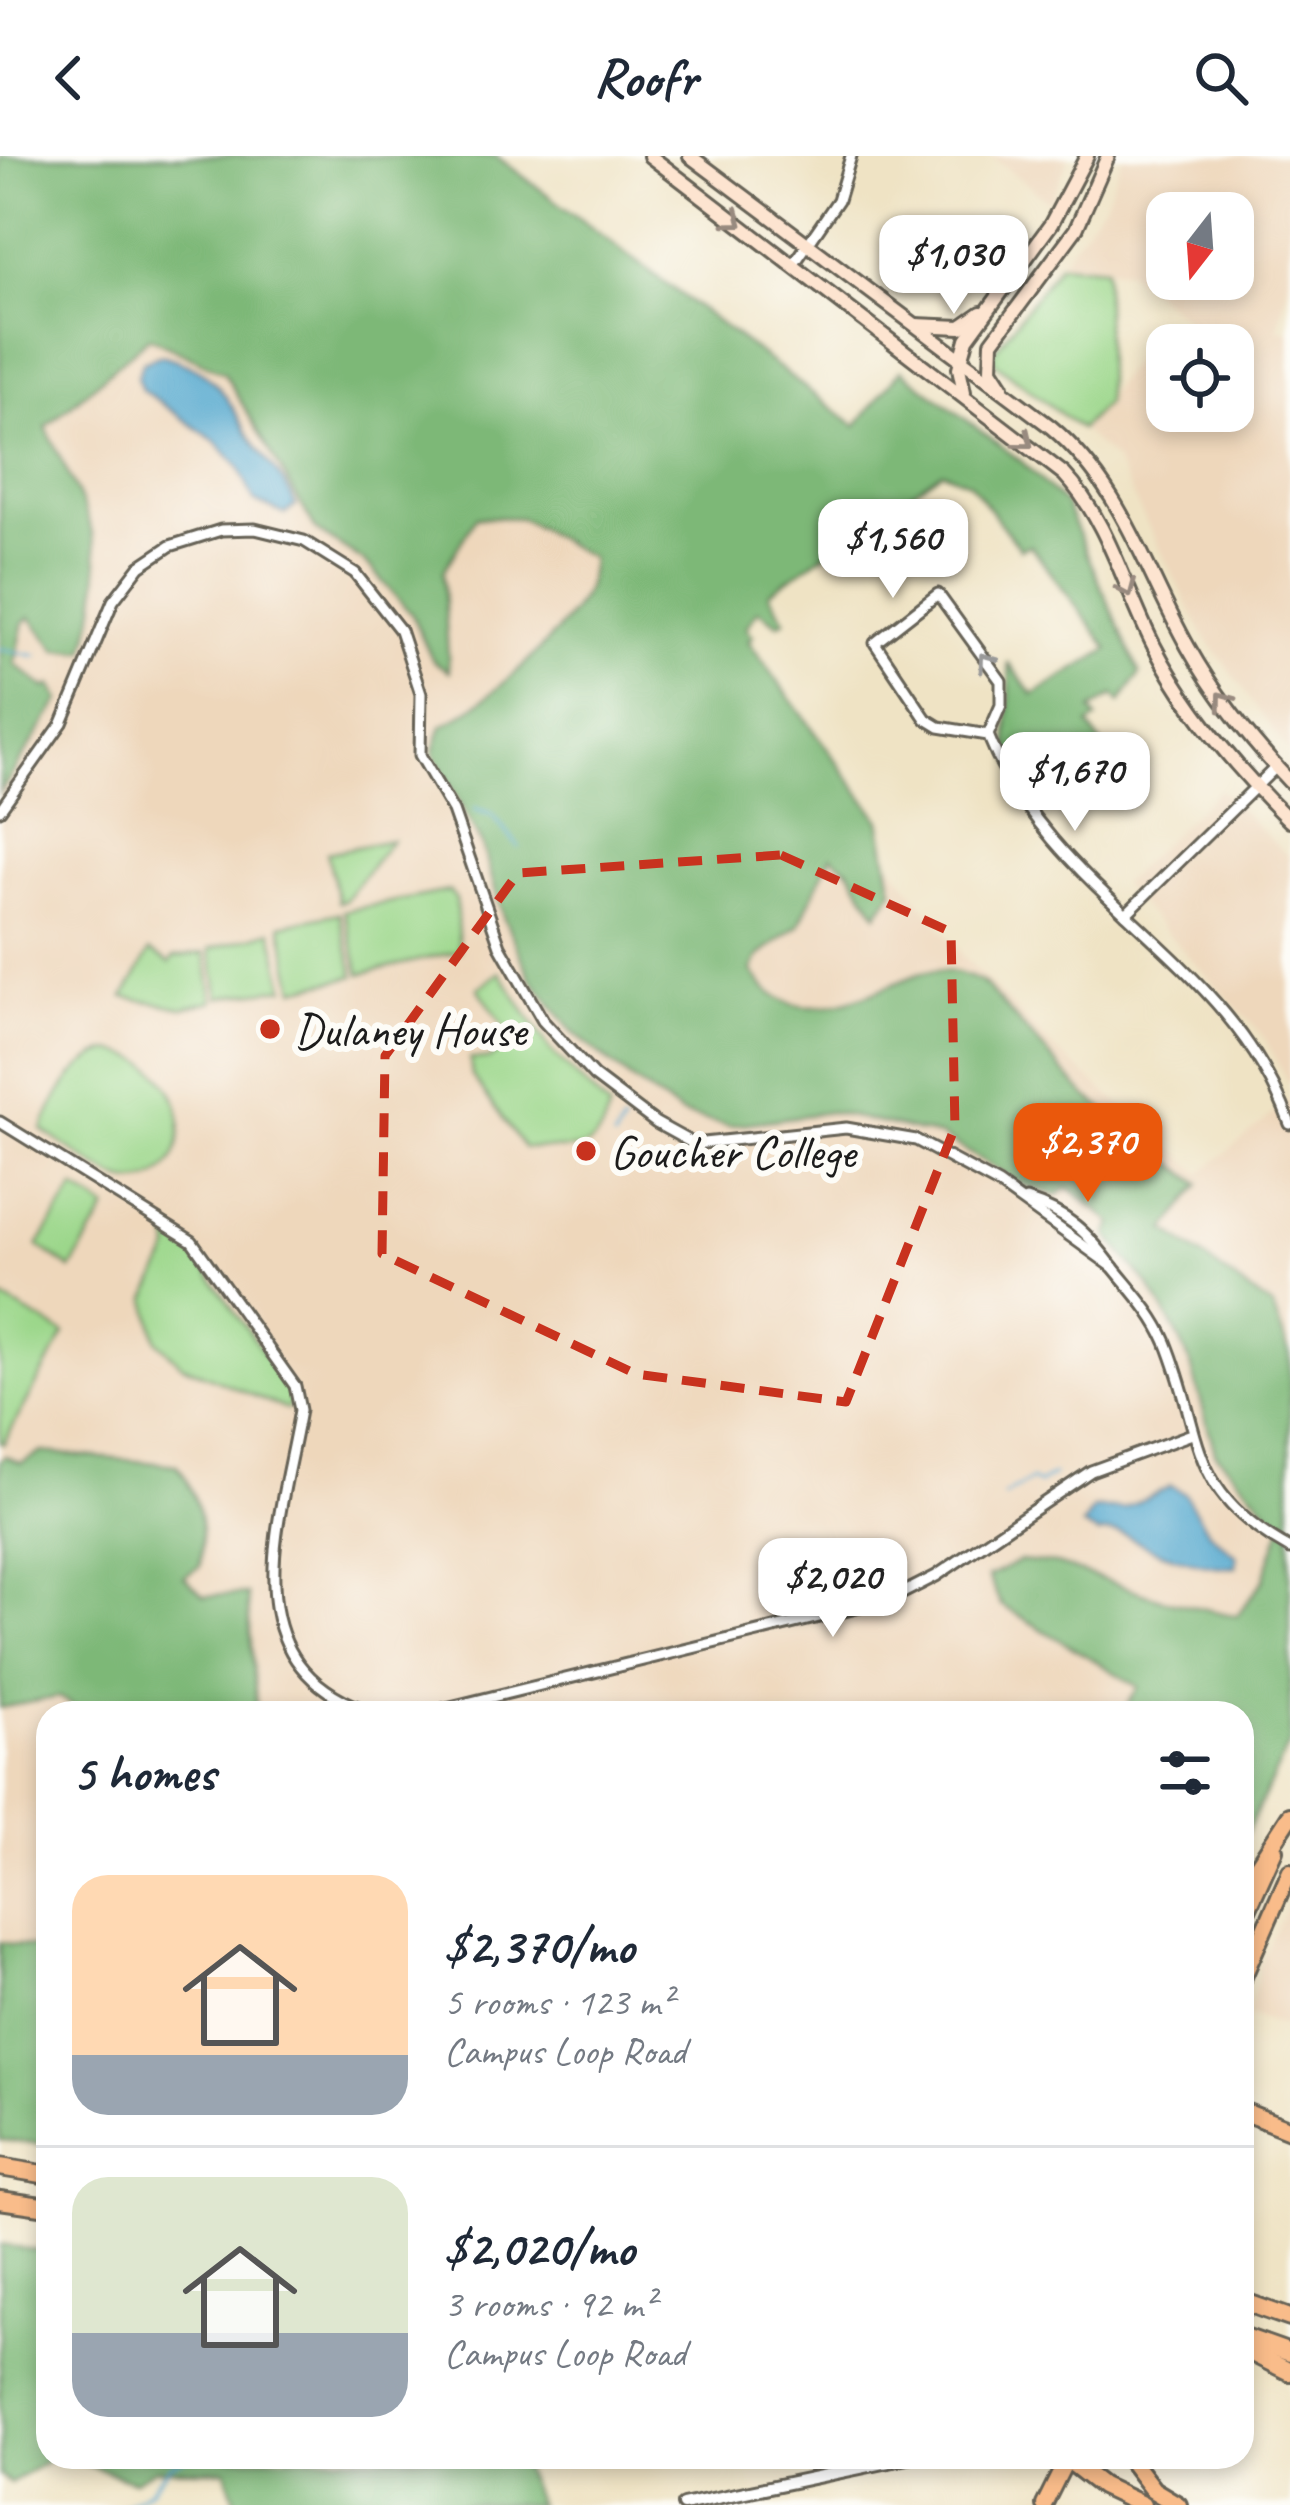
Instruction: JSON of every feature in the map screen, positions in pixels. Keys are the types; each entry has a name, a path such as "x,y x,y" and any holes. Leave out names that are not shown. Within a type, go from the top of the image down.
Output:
{"highway":[{"path":"1254,1872 1290,1817"},
{"path":"1254,2116 1290,2130"},
{"path":"0,2167 36,2172"},
{"path":"0,2200 36,2205"},
{"path":"1254,2305 1290,2318"},
{"path":"1254,2340 1290,2353"},
{"path":"1254,2354 1290,2372"},
{"path":"1081,2469 1137,2503"},
{"path":"1137,2469 1153,2490 1178,2505"},
{"path":"1101,2505 1137,2503"}],"main road":[{"path":"650,156 965,395 1076,486 1165,667 1204,726 1290,821"},
{"path":"691,156 1068,441 1109,488 1189,648 1290,782"},
{"path":"965,395 959,358 1062,207 1087,156"},
{"path":"1010,397 991,369 992,342 1076,229 1108,156"},
{"path":"915,325 961,327 995,302"},
{"path":"1254,1896 1290,1817"},
{"path":"1254,1954 1290,1871"},
{"path":"1044,2505 1059,2469"}],"street":[{"path":"794,264 838,200 850,156"},
{"path":"0,810 62,723 113,601 140,566 170,546 221,530 255,529 304,541 356,573 400,630 421,694 420,755 458,822 500,946 543,1021 594,1076 694,1144 832,1129 887,1131 957,1160 1021,1199 1087,1253 1113,1267"},
{"path":"988,735 939,727 926,719 874,643 938,594 1001,681 1001,705 988,735 1001,768 1048,838 1242,1028 1271,1075 1290,1124"},
{"path":"1126,914 1276,767"},
{"path":"0,1122 191,1240 295,1386 300,1409 270,1579 277,1622 316,1682 352,1701"},
{"path":"1021,1199 1068,1217 1097,1241 1160,1329 1204,1469 1228,1504 1290,1549"},
{"path":"475,1701 889,1600 936,1576 1091,1471 1192,1434"},
{"path":"822,2475 837,2469"},
{"path":"683,2505 852,2469"}],"highlighted area":[{"path":"781,855 951,932 955,1127 846,1402 636,1374 382,1254 385,1056 518,873"}],"shaded area":[{"name":"Goucher College","path":"0,156 731,638 884,855 964,957 1051,1046 1201,1173 1290,1100 1290,1743 1254,1816 1254,1701 36,1701 36,2124 0,2118"},
{"path":"991,156 1069,156 1050,202"},
{"path":"1123,156 1290,156 1290,276 1278,329 1290,332 1290,754 1202,632 1115,461 1080,429 1146,345 1146,432 1254,432 1254,324 1180,324 1187,320 1163,300 1254,300 1254,192 1146,192 1146,287 1127,271 1059,264 1105,202"},
{"path":"1219,789 1290,858 1290,1087 1264,1037 1121,884"},
{"path":"1290,1899 1290,2028 1254,2016 1260,1966"}],"green space":[{"path":"0,156 496,156 856,426 901,370 1022,462 1065,504 1140,674 1120,703 1114,695 1091,710 1097,719 1089,725 1113,762 1079,795 1050,768 1011,761 1008,662 1033,695 1109,649 1030,545 1020,549 969,482 942,471 769,593 785,620 778,624 758,610 746,628 753,636 748,641 880,820 893,891 877,914 849,869 831,856 799,925 758,957 752,971 769,991 788,1003 809,1007 854,999 927,972 952,972 982,982 1084,1094 1200,1184 1166,1230 1273,1308 1290,1355 1290,1743 1254,1816 1254,1701 1130,1701 1139,1687 1001,1605 988,1577 1020,1561 1056,1564 1164,1600 1237,1616 1263,1581 1282,1525 1215,1452 1190,1362 1151,1288 1108,1236 1113,1223 1068,1187 1057,1195 1026,1186 940,1136 830,1112 728,1126 682,1114 571,1031 531,978 504,919 482,845 433,753 442,726 501,685 563,624 587,587 591,558 520,518 476,517 443,572 449,671 433,661 412,615 366,563 316,530 224,373 149,337 46,427 92,535 97,559 94,616 85,651 57,650 30,617 24,622 15,664 45,688 51,685 60,700 0,793"},
{"path":"1059,264 1105,268 1106,403 1080,429 993,361 995,350"},
{"path":"391,840 345,901 339,902 327,853"},
{"path":"449,891 456,899 459,951 360,974 344,911"},
{"path":"339,913 355,976 295,989 281,925"},
{"path":"272,931 285,988 219,997 210,949"},
{"path":"150,951 170,963 174,957 205,953 213,1001 183,1008 124,997"},
{"path":"500,972 550,1050 609,1109 604,1126 589,1144 568,1149 524,1148 472,1076 470,1059 489,1059 508,1044 508,1033 478,988"},
{"path":"110,1051 141,1061 162,1078 176,1100 178,1146 168,1165 153,1178 122,1180 42,1130 77,1071"},
{"path":"75,1188 107,1209 71,1269 38,1246"},
{"path":"169,1237 194,1252 286,1386 292,1399 287,1410 182,1365 157,1341 147,1299 170,1250"},
{"path":"0,1297 65,1334 3,1444 0,1442"},
{"path":"42,1452 177,1465 195,1500 202,1539 200,1566 184,1577 204,1596 247,1594 256,1701 66,1701 59,1697 0,1708 0,1461 5,1456 21,1463"},
{"path":"0,1942 36,1948 36,2143 0,2140"},
{"path":"0,2245 36,2250 36,2467 10,2484 0,2476"},
{"path":"100,2469 156,2469 134,2481"},
{"path":"156,2469 524,2469 537,2505 237,2505 226,2470"}],"water":[{"path":"161,355 199,371 222,391 296,506 284,514 254,501 239,467 215,441 142,390 137,377 143,362"},
{"path":"1171,1486 1185,1494 1208,1531 1237,1556 1236,1567 1187,1560 1124,1535 1098,1534 1083,1526 1093,1509 1123,1509"}],"waterway":[{"path":"0,649 37,656"},
{"path":"475,809 492,815 519,847"},
{"path":"614,1139 623,1124"},
{"path":"1004,1497 1031,1480 1039,1484 1054,1475"},
{"path":"123,2505 151,2489 168,2469"}],"place":[{"name":"Dulaney House","path":"270,1029"},
{"name":"Goucher College","path":"586,1151"}]}
